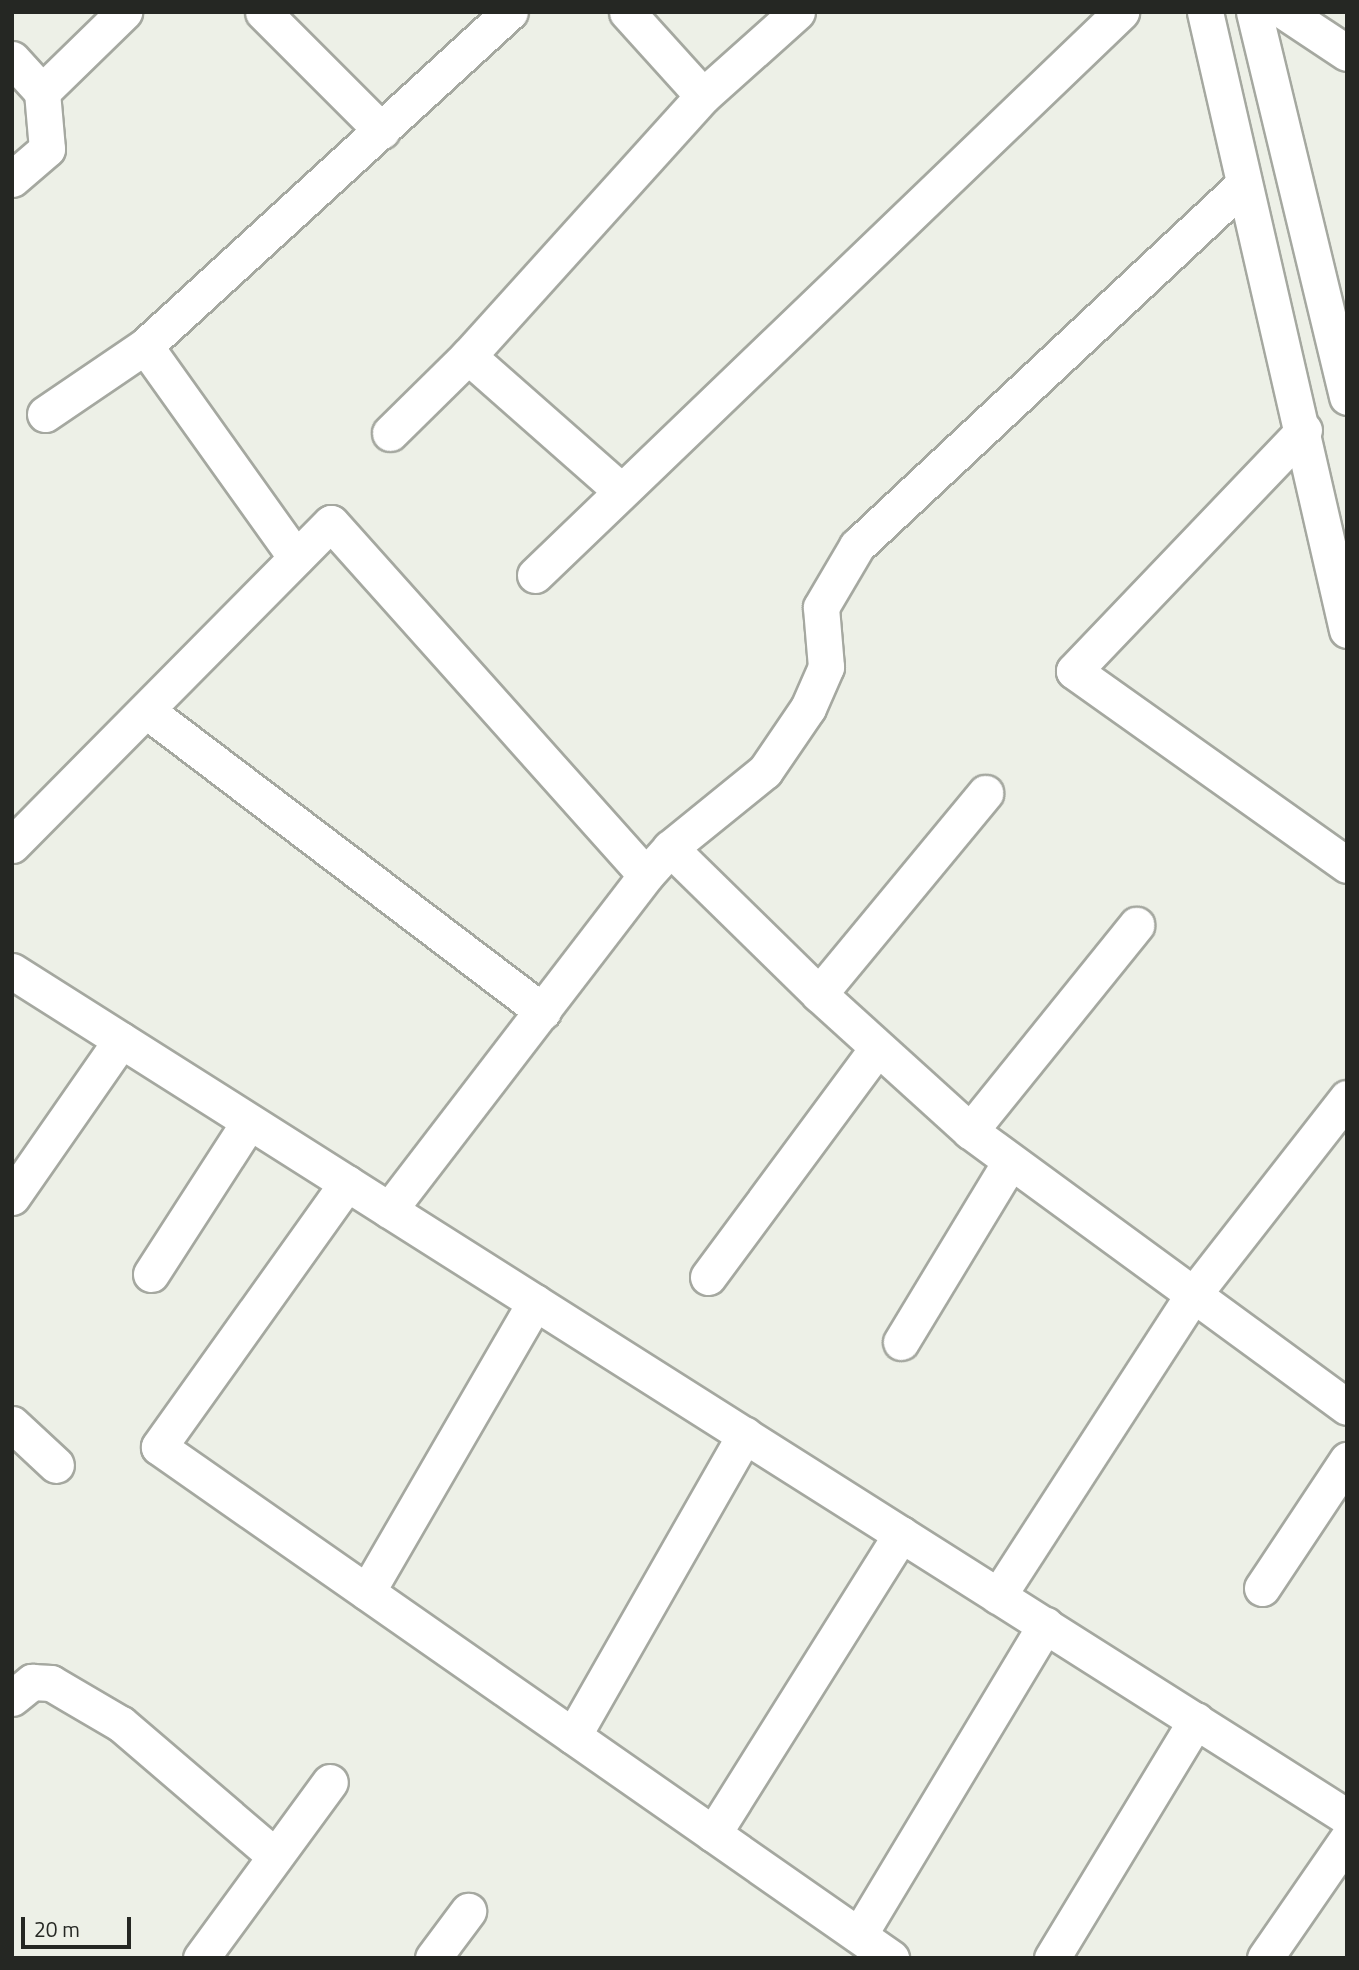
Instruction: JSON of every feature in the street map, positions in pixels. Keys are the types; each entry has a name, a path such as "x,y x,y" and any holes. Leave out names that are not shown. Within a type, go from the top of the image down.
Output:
{"street":[{"path":"41,92 124,12"},
{"path":"263,12 382,131"},
{"path":"45,414 145,346 510,12"},
{"path":"627,12 703,96"},
{"path":"390,433 468,356 703,96 797,12"},
{"path":"535,575 1121,12"},
{"path":"1205,12 1243,185 1304,430 1347,630"},
{"path":"1254,12 1338,299 1347,397"},
{"path":"1284,12 1347,53"},
{"path":"12,59 41,92 47,149 12,179"},
{"path":"389,1210 646,875 670,848 765,771 808,708 826,667 821,607 857,547 1243,185"},
{"path":"145,346 296,558"},
{"path":"468,356 621,491"},
{"path":"1304,430 1074,671 1347,865"},
{"path":"12,845 331,523 646,875"},
{"path":"147,711 543,1012"},
{"path":"819,994 985,793"},
{"path":"670,848 877,1049 970,1131 1347,1407"},
{"path":"970,1131 1136,925"},
{"path":"12,971 1347,1817"},
{"path":"12,1198 121,1040"},
{"path":"708,1277 877,1049"},
{"path":"998,1596 1193,1295 1347,1098"},
{"path":"151,1274 249,1122"},
{"path":"901,1342 1010,1162"},
{"path":"347,1183 159,1447 891,1958"},
{"path":"367,1592 535,1302"},
{"path":"12,1424 56,1465"},
{"path":"573,1736 745,1436"},
{"path":"1262,1588 1347,1460"},
{"path":"713,1833 901,1534"},
{"path":"859,1935 1045,1625"},
{"path":"12,1698 32,1682 51,1683 121,1724 275,1856"},
{"path":"1052,1958 1196,1720"},
{"path":"201,1958 330,1782"},
{"path":"1265,1958 1347,1839"},
{"path":"433,1958 468,1911"}]}
